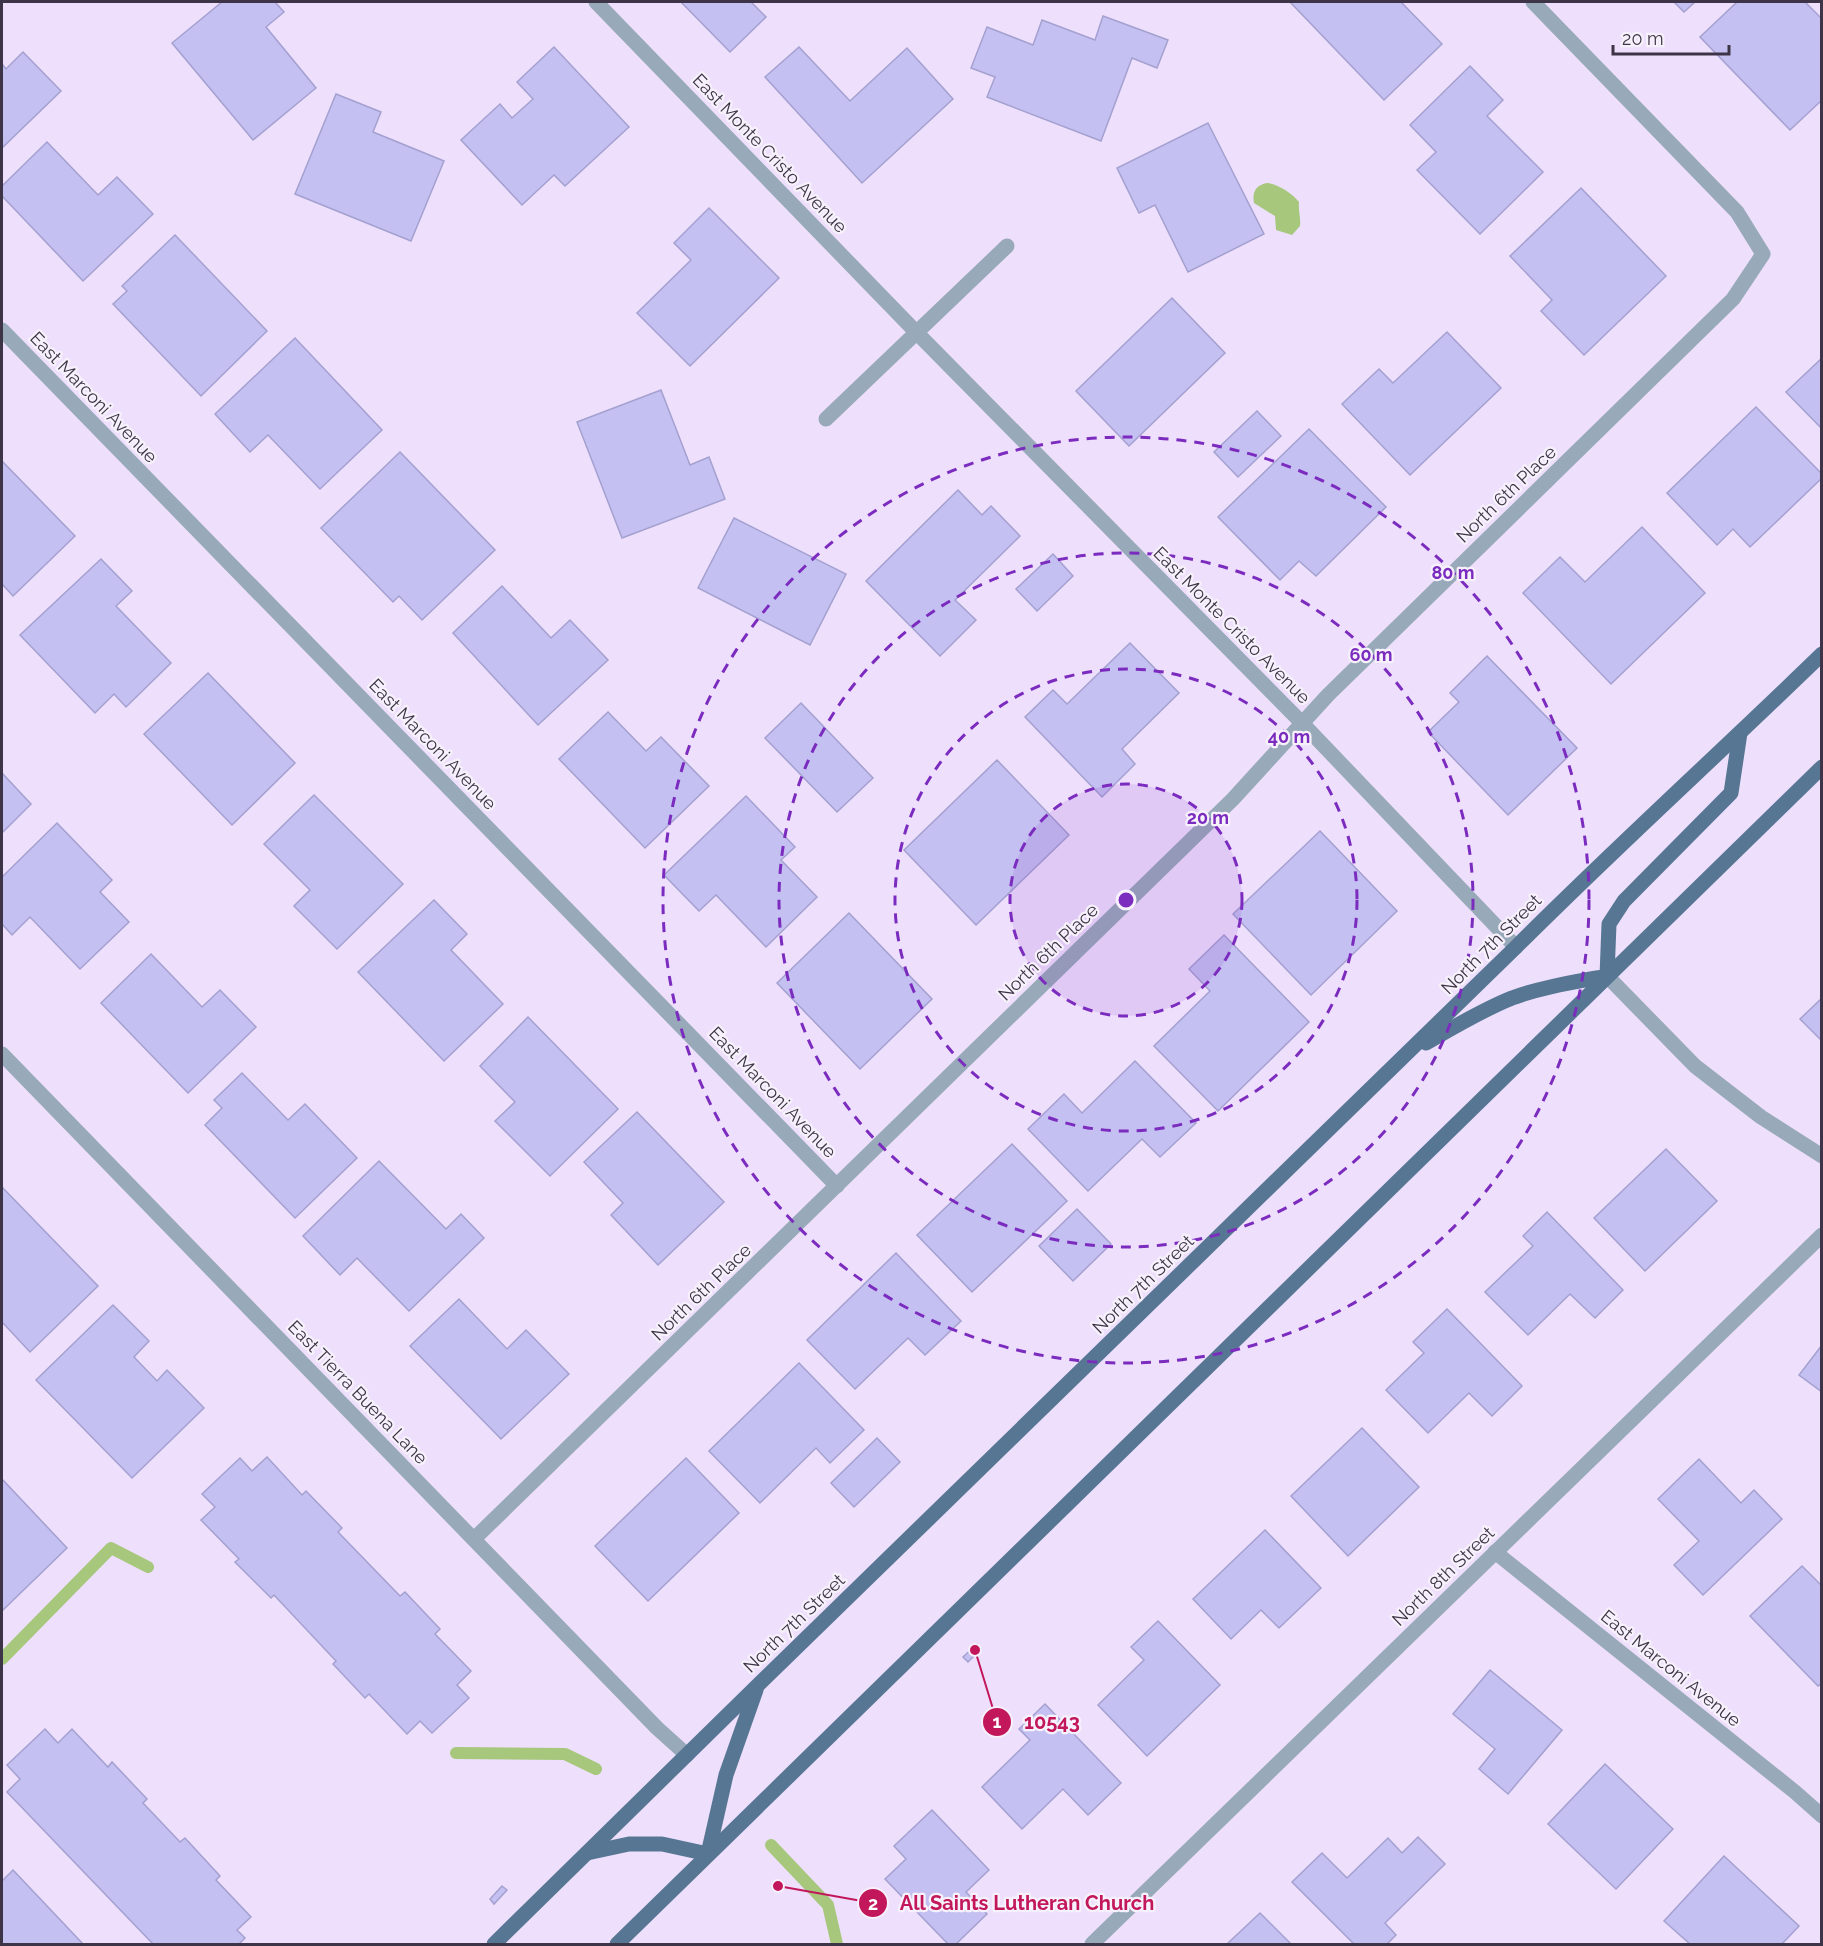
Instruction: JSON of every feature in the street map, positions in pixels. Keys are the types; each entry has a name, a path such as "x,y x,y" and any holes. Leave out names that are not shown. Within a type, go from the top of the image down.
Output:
{"main road":[{"name":"North 7th Street","path":"494,1944 1516,948 1587,876 1821,654"},
{"path":"1607,976 1609,924 1624,901 1731,793 1740,733"},
{"path":"617,1944 950,1621 1821,767"},
{"path":"1408,1053 1485,1010 1514,998 1550,987 1607,976"},
{"path":"708,1854 726,1775 758,1685"},
{"path":"587,1853 628,1844 662,1844 708,1854"}],"street":[{"name":"East Monte Cristo Avenue","path":"596,2 916,332 1302,723 1516,948"},
{"name":"North 6th Place","path":"474,1539 1233,799 1328,695 1733,299 1763,254 1737,212 1533,2"},
{"path":"826,419 1007,246"},
{"name":"East Marconi Avenue","path":"2,330 837,1186"},
{"path":"1607,976 1695,1065 1761,1117 1821,1156"},
{"name":"East Tierra Buena Lane","path":"2,1054 657,1728 687,1755"},
{"name":"North 8th Street","path":"1092,1944 1821,1235"},
{"name":"East Marconi Avenue","path":"1495,1552 1795,1792 1821,1816"}],"shaded area":[{"path":"1267,183 1276,185 1293,195 1299,202 1300,226 1292,235 1276,230 1275,216 1254,203 1256,190 1260,185"}],"building":[{"path":"222,2 275,2 284,12 266,27 316,88 253,140 172,43"},
{"path":"681,2 751,2 766,17 730,52"},
{"path":"1290,2 1401,2 1442,44 1384,100"},
{"path":"1674,2 1695,2 1684,12"},
{"path":"1737,2 1805,2 1822,19 1822,100 1790,130 1700,37"},
{"path":"1103,16 1168,40 1157,68 1132,58 1101,141 987,97 995,77 971,68 987,27 1033,45 1042,20 1095,40"},
{"path":"554,47 629,127 565,186 554,175 522,205 461,140 500,104 512,118 533,99 517,82"},
{"path":"799,47 850,101 907,48 953,99 862,183 765,77"},
{"path":"23,52 61,91 2,148 2,64 6,69"},
{"path":"1470,66 1503,100 1487,116 1543,172 1480,234 1417,170 1436,152 1410,125"},
{"path":"336,94 381,112 373,132 444,161 411,241 295,194"},
{"path":"1208,123 1264,234 1188,272 1155,205 1139,213 1117,168"},
{"path":"47,142 98,195 117,177 153,214 83,281 2,196 2,186"},
{"path":"1581,188 1666,276 1584,355 1541,311 1552,300 1510,256"},
{"path":"709,208 779,278 690,366 637,313 691,260 674,243"},
{"path":"175,235 267,331 201,396 113,304 127,291 122,286"},
{"path":"1172,298 1225,353 1129,446 1076,391"},
{"path":"1447,332 1501,388 1410,475 1342,404 1379,369 1393,383"},
{"path":"295,338 382,430 320,489 268,435 250,452 215,414"},
{"path":"1822,358 1822,429 1786,392"},
{"path":"661,390 690,465 709,457 725,499 622,538 577,422"},
{"path":"1756,407 1822,474 1822,478 1750,547 1733,529 1717,545 1667,493"},
{"path":"1257,411 1281,436 1238,477 1214,452"},
{"path":"1309,429 1386,507 1316,576 1299,561 1280,580 1218,517"},
{"path":"400,452 495,550 422,620 399,596 393,602 321,528"},
{"path":"2,461 75,536 13,596 2,584"},
{"path":"958,490 982,515 991,506 1020,536 955,600 976,620 940,656 866,581"},
{"path":"734,518 846,574 810,645 698,588"},
{"path":"1642,527 1705,593 1611,684 1523,593 1560,557 1585,582"},
{"path":"1053,554 1073,576 1037,611 1016,589"},
{"path":"101,559 132,591 116,606 171,663 126,707 114,694 95,713 20,635"},
{"path":"502,586 551,638 570,620 608,660 538,725 453,633"},
{"path":"1130,643 1179,693 1122,749 1135,764 1102,797 1025,717 1053,690 1067,704"},
{"path":"1487,656 1577,748 1508,815 1428,732 1459,702 1450,693"},
{"path":"208,673 295,763 232,825 144,734"},
{"path":"801,703 873,778 837,812 765,738"},
{"path":"608,712 646,751 661,737 709,786 645,848 559,759"},
{"path":"997,760 1069,835 976,925 904,850"},
{"path":"2,773 31,804 2,833"},
{"path":"314,795 403,884 337,949 294,906 310,890 264,844"},
{"path":"746,796 795,847 781,860 817,897 766,947 716,895 699,911 664,875"},
{"path":"57,823 112,880 100,892 129,922 80,969 30,917 12,935 2,924 2,877"},
{"path":"1320,831 1397,911 1311,995 1233,914"},
{"path":"434,900 467,934 451,950 503,1004 444,1061 358,972"},
{"path":"849,913 932,999 860,1069 777,983"},
{"path":"1224,935 1309,1022 1218,1111 1154,1046 1210,991 1189,969"},
{"path":"151,954 202,1007 220,990 256,1027 188,1093 101,1003"},
{"path":"1822,998 1822,1041 1800,1019"},
{"path":"528,1017 618,1109 550,1176 495,1121 515,1102 480,1066"},
{"path":"1135,1061 1196,1123 1160,1157 1142,1139 1088,1191 1028,1129 1064,1094 1082,1113"},
{"path":"242,1073 288,1120 305,1104 357,1158 295,1218 205,1125 222,1108 214,1100"},
{"path":"637,1112 724,1202 658,1265 611,1215 623,1203 584,1162"},
{"path":"1012,1144 1067,1201 972,1292 917,1235"},
{"path":"1666,1149 1717,1201 1645,1271 1594,1218"},
{"path":"379,1161 446,1229 461,1214 484,1238 409,1311 357,1258 340,1275 303,1236"},
{"path":"2,1187 98,1286 30,1352 2,1322"},
{"path":"1077,1209 1111,1244 1073,1281 1039,1246"},
{"path":"1547,1212 1623,1290 1595,1318 1570,1294 1528,1335 1485,1292 1533,1246 1523,1236"},
{"path":"896,1253 961,1321 925,1355 908,1338 855,1389 807,1340"},
{"path":"459,1299 507,1349 526,1330 569,1374 501,1439 410,1346"},
{"path":"113,1305 149,1341 134,1357 157,1381 167,1370 204,1408 132,1478 36,1380"},
{"path":"1447,1309 1522,1386 1492,1416 1469,1393 1428,1433 1386,1390 1424,1353 1413,1342"},
{"path":"1822,1345 1822,1392 1799,1375"},
{"path":"799,1363 864,1430 830,1463 816,1448 760,1503 709,1451"},
{"path":"1362,1428 1419,1487 1348,1556 1291,1496"},
{"path":"877,1438 900,1462 854,1507 831,1483"},
{"path":"267,1457 302,1495 306,1491 342,1528 338,1532 400,1596 405,1592 440,1629 435,1634 471,1671 457,1685 469,1698 432,1733 420,1721 407,1734 369,1694 365,1698 333,1664 336,1661 274,1595 271,1598 235,1562 239,1559 201,1520 215,1507 202,1494 240,1458 252,1471"},
{"path":"686,1458 739,1513 648,1601 595,1546"},
{"path":"1699,1459 1741,1503 1754,1490 1782,1519 1703,1595 1674,1565 1699,1541 1658,1499"},
{"path":"2,1479 67,1548 2,1611"},
{"path":"1265,1530 1321,1588 1279,1628 1261,1610 1231,1639 1193,1599"},
{"path":"1802,1566 1822,1586 1822,1683 1818,1686 1750,1616"},
{"path":"1158,1621 1220,1685 1147,1756 1098,1705 1144,1660 1131,1647"},
{"path":"977,1644 981,1649 968,1662 963,1657"},
{"path":"1490,1670 1562,1730 1508,1794 1479,1769 1495,1749 1453,1714"},
{"path":"1045,1704 1121,1783 1088,1815 1063,1789 1022,1829 982,1787 1030,1740 1019,1729"},
{"path":"45,1729 58,1743 72,1729 108,1767 112,1762 147,1799 143,1803 180,1842 185,1838 220,1876 216,1880 251,1917 237,1930 245,1938 239,1944 153,1944 7,1792 20,1779 7,1765"},
{"path":"1605,1764 1673,1829 1616,1889 1548,1824"},
{"path":"932,1810 989,1870 966,1892 987,1914 956,1944 948,1944 885,1879 906,1859 894,1846"},
{"path":"1418,1837 1445,1864 1385,1923 1396,1935 1387,1944 1354,1944 1292,1882 1322,1853 1347,1878 1388,1838 1402,1853"},
{"path":"1724,1856 1799,1926 1782,1944 1690,1944 1664,1921"},
{"path":"13,1870 83,1944 2,1944 2,1881"},
{"path":"502,1886 507,1890 494,1904 490,1899"},
{"path":"1260,1913 1291,1944 1227,1944"}],"waterway":[{"path":"2,1659 111,1548 148,1567"},
{"path":"456,1753 565,1754 596,1769"},
{"path":"771,1845 828,1905 837,1944"}],"place":[{"name":"10543","path":"975,1650"},
{"name":"All Saints Lutheran Church","path":"778,1886"}]}
